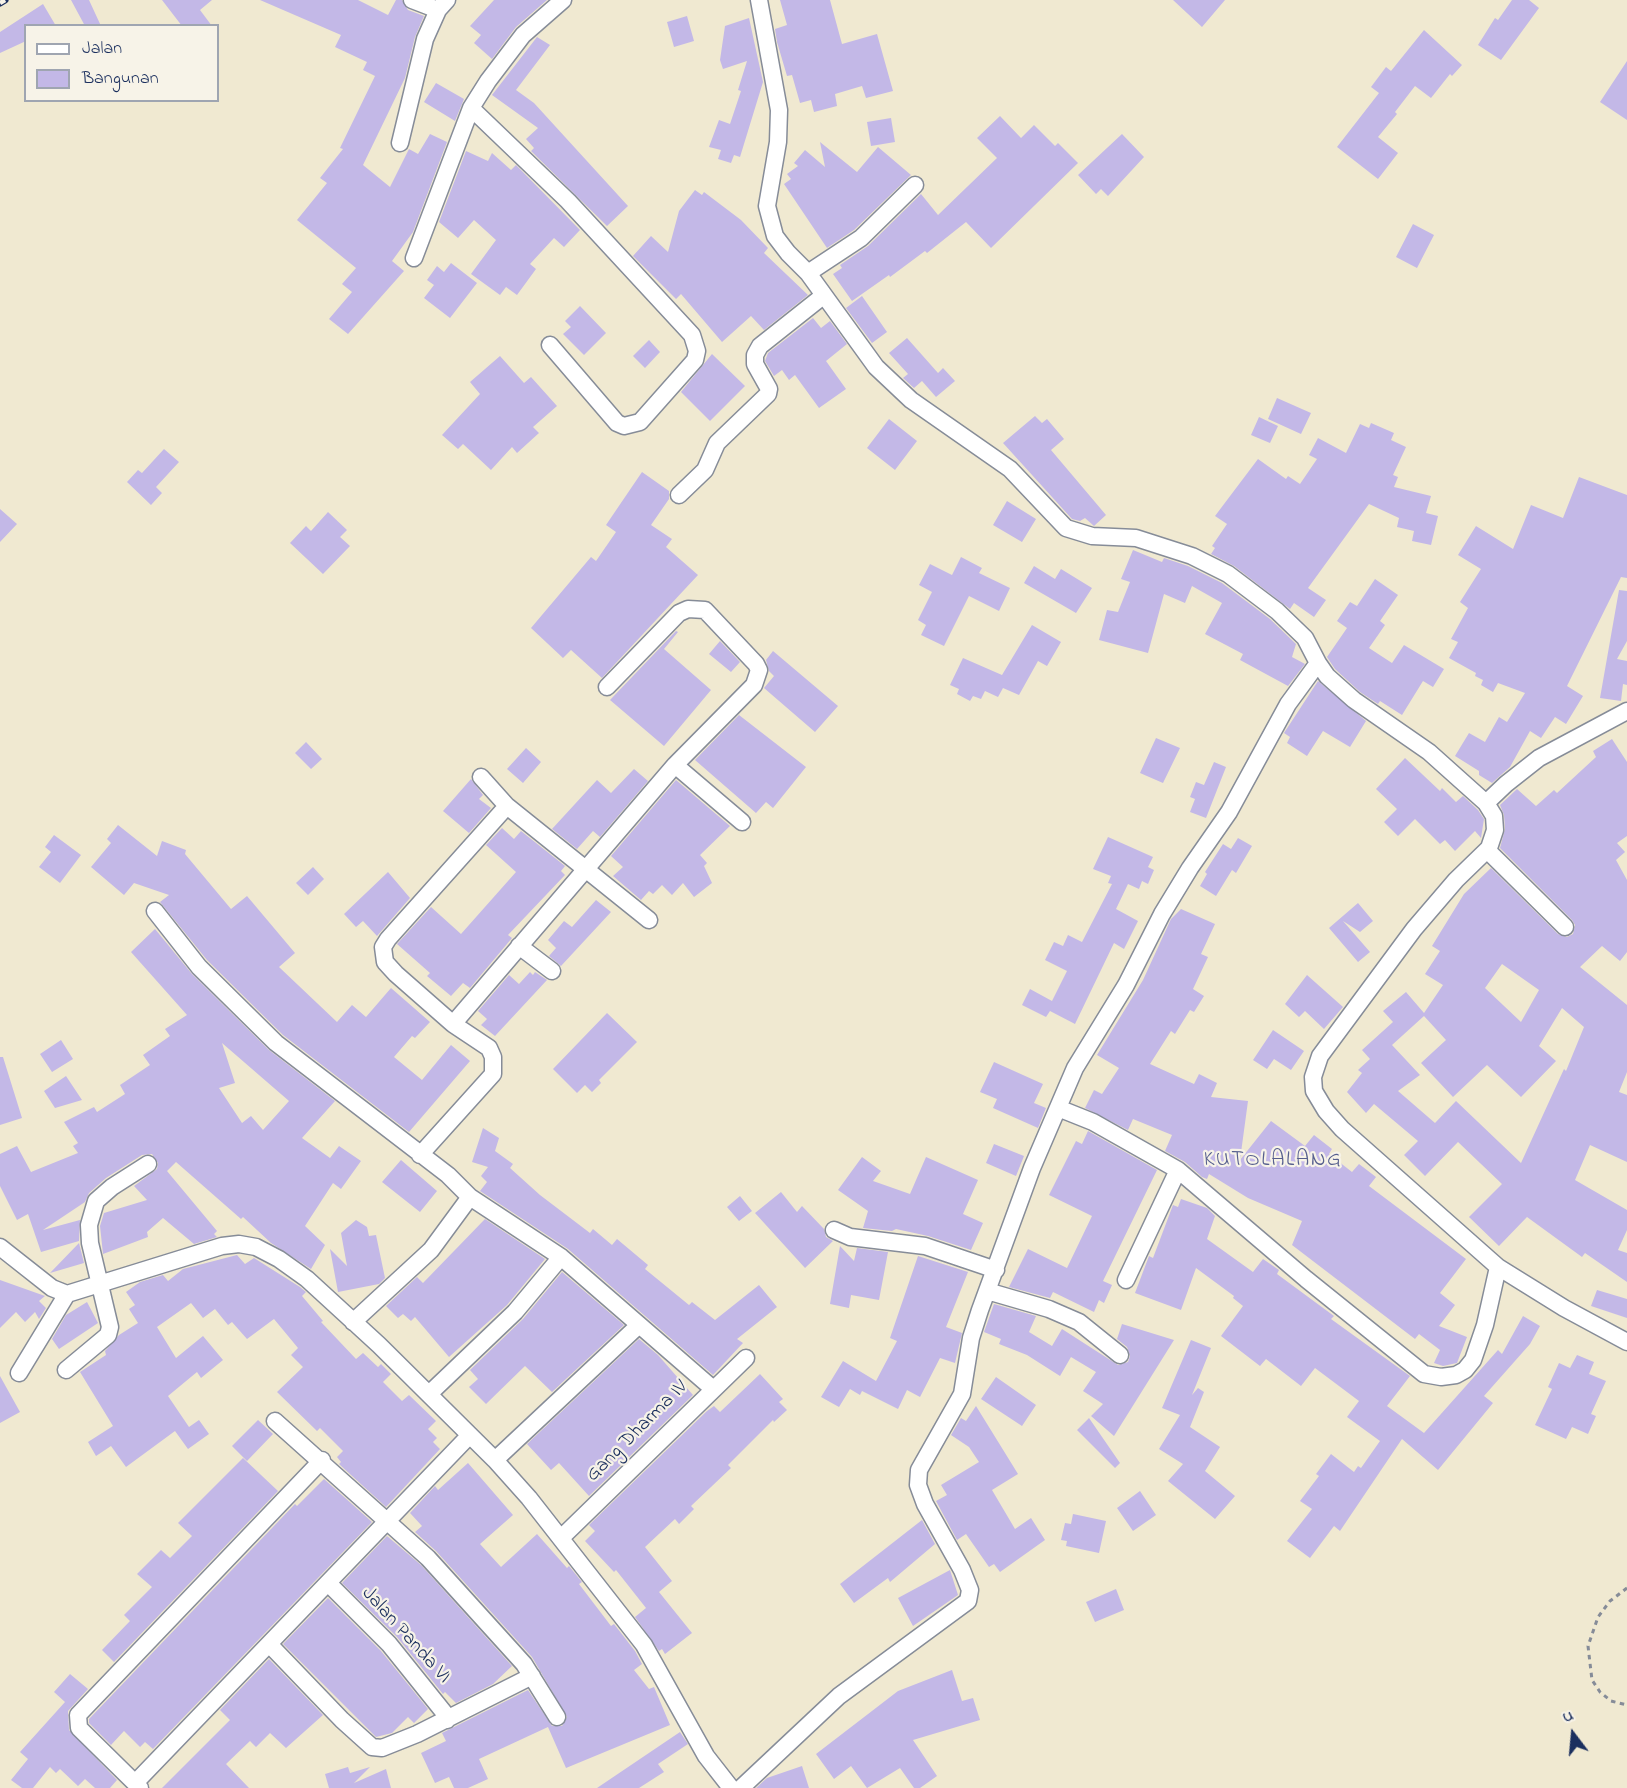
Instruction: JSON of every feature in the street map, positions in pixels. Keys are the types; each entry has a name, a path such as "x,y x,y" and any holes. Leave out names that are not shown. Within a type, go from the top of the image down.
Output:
{"street":[{"path":"400,143 425,39 442,5 412,0"},
{"path":"414,258 471,108 523,34 563,0"},
{"path":"759,0 779,110 778,142 767,206 775,236 788,254 808,273 876,367 911,400 1010,470 1066,528 1092,536 1136,538 1191,556 1228,574 1277,611 1305,638 1327,676 1354,700 1429,752 1486,803 1494,816 1495,830 1486,850 1414,928 1320,1056 1313,1077 1314,1091 1326,1111 1342,1130 1498,1267 1564,1308 1627,1342"},
{"path":"471,108 568,201 692,336 697,351 695,360 640,422 624,426 617,423 550,345"},
{"path":"808,273 861,238 915,185"},
{"path":"679,495 705,470 717,443 768,394 769,389 755,363 755,355 760,346 824,296"},
{"path":"453,1024 584,868 675,765 754,685 759,676 756,664 705,610 688,609 679,613 607,687"},
{"path":"741,1788 839,1696 878,1665 961,1608 970,1597 962,1570 924,1504 918,1485 919,1470 962,1394 971,1338 987,1291 1032,1168 1075,1068 1126,986 1173,895 1229,812 1288,704 1318,663"},
{"path":"1486,803 1539,758 1627,711"},
{"path":"675,765 742,822"},
{"path":"481,777 507,806 650,920"},
{"path":"420,1155 494,1074 493,1057 489,1048 453,1024 396,974 385,962 383,947 507,806"},
{"path":"1486,850 1565,927"},
{"path":"155,911 199,967 276,1043 448,1175 470,1197 561,1257 712,1388"},
{"path":"519,946 552,971"},
{"path":"1058,1108 1093,1122 1178,1170 1298,1273 1424,1374 1441,1377 1456,1375 1465,1370 1473,1360 1485,1325 1498,1267"},
{"path":"66,1370 108,1335 110,1327 90,1243 89,1225 96,1201 112,1187 148,1164"},
{"path":"1126,1280 1178,1170"},
{"path":"353,1322 431,1250 470,1197"},
{"path":"834,1230 850,1236 925,1246 996,1270"},
{"path":"0,1247 51,1288 67,1294 222,1246 239,1244 256,1246 279,1258 353,1322 495,1460 561,1538 644,1646 701,1747 718,1774 731,1788"},
{"path":"429,1394 515,1312 561,1257"},
{"path":"987,1291 1049,1309 1079,1322 1120,1356"},
{"path":"19,1373 67,1294"},
{"path":"495,1460 638,1326"},
{"name":"Gang Dharma IV","path":"561,1538 712,1388 746,1358"},
{"path":"275,1421 428,1558 524,1664 557,1717"},
{"path":"322,1461 78,1715 79,1728 137,1786 269,1644 469,1436"},
{"name":"Jalan Panda VI","path":"328,1583 388,1644 446,1715 447,1720"},
{"path":"269,1644 342,1720 372,1747 394,1744 447,1720 532,1676"}],"path":[{"path":"1627,1588 1610,1601 1598,1617 1588,1646 1592,1680 1600,1692 1611,1701 1627,1705"}],"building":[{"path":"71,0 89,0 100,24 84,24"},
{"path":"162,0 212,0 200,10 210,24 180,24"},
{"path":"260,0 358,0 388,15 396,0 402,0 408,10 424,16 415,37 405,78 363,165 390,187 409,149 418,154 430,134 447,142 413,232 392,261 404,271 348,334 329,319 352,292 342,284 356,268 297,220 327,183 320,178 343,149 340,148 375,76 363,70 367,62 335,47 341,35"},
{"path":"494,0 547,0 516,27 492,59 474,43 481,35 470,26"},
{"path":"780,0 830,0 842,44 877,34 893,91 866,98 862,86 835,94 837,106 814,112 811,100 800,103 792,75 787,76 777,42 775,29 787,25"},
{"path":"1173,0 1225,0 1202,27"},
{"path":"1512,0 1529,0 1539,8 1501,60 1478,45 1495,18 1498,20"},
{"path":"43,4 55,24 24,24 24,42 0,53 0,32"},
{"path":"687,16 694,41 674,47 667,22"},
{"path":"749,18 763,82 740,157 734,155 731,163 718,159 721,150 709,147 719,120 730,124 741,91 738,90 747,61 723,69 720,60 725,26"},
{"path":"1424,30 1462,65 1452,76 1450,74 1431,98 1415,86 1395,112 1397,114 1378,137 1398,153 1378,179 1337,147 1379,93 1371,87 1386,67 1391,71"},
{"path":"537,37 550,45 516,90 534,103 628,206 607,226 531,151 534,148 526,139 538,128 492,95"},
{"path":"1627,61 1627,120 1600,102"},
{"path":"436,83 464,99 455,121 424,102"},
{"path":"1000,116 1021,138 1034,125 1055,146 1058,143 1078,163 991,248 966,222 927,253 925,251 852,301 833,274 842,268 840,265 868,246 921,194 938,215 997,158 977,138"},
{"path":"891,118 895,142 871,146 867,122"},
{"path":"1122,134 1144,157 1108,196 1101,189 1096,194 1078,175"},
{"path":"820,142 857,172 878,147 911,175 854,230 827,248 784,184 791,179 787,174 798,166 794,163 805,150 825,167"},
{"path":"466,151 488,161 492,153 511,170 516,165 580,230 564,247 554,238 530,264 536,269 517,295 506,287 500,295 471,274 496,240 474,220 458,238 439,222"},
{"path":"695,190 702,195 704,192 741,220 768,248 764,253 808,295 764,330 751,316 722,342 681,294 676,299 633,256 651,236 668,252 679,211"},
{"path":"1413,224 1434,235 1417,268 1396,257"},
{"path":"451,263 477,283 450,318 424,298 434,285 427,280 437,266 444,272"},
{"path":"862,296 887,332 872,343 846,308"},
{"path":"580,306 606,333 584,355 563,334 571,327 565,321"},
{"path":"813,318 821,328 830,321 847,344 826,361 846,389 819,408 795,375 789,380 782,370 774,376 765,361 768,353"},
{"path":"907,338 938,373 943,368 955,381 936,397 922,381 914,388 903,378 908,374 889,353"},
{"path":"649,340 660,352 645,368 633,356"},
{"path":"712,354 745,386 710,421 681,392"},
{"path":"500,356 524,383 531,377 557,406 533,427 539,433 517,453 512,447 491,470 463,444 458,449 442,435 480,394 470,382"},
{"path":"1277,398 1311,413 1301,434 1268,419"},
{"path":"1035,416 1042,423 1047,419 1064,439 1051,450 1106,515 1094,526 1085,518 1080,521 1072,519 1003,443"},
{"path":"1259,417 1278,426 1270,443 1251,435"},
{"path":"889,419 917,441 895,470 867,448"},
{"path":"1371,423 1394,433 1391,440 1406,447 1393,475 1398,477 1394,487 1431,496 1426,513 1438,516 1431,545 1412,541 1414,531 1397,527 1399,518 1369,504 1308,588 1326,600 1314,617 1294,603 1290,609 1234,566 1211,554 1215,548 1212,546 1227,524 1215,516 1258,459 1286,479 1288,476 1300,484 1317,459 1309,455 1318,438 1346,453 1360,424 1369,428"},
{"path":"164,449 179,462 156,487 162,493 151,505 127,482 138,470 142,473"},
{"path":"642,472 669,491 669,499 651,525 672,539 666,547 698,575 602,678 571,650 563,658 531,628 591,557 596,561 616,532 606,525"},
{"path":"1579,477 1627,495 1627,578 1621,577 1567,686 1583,696 1566,724 1555,717 1541,738 1530,731 1510,767 1492,783 1479,775 1479,771 1455,756 1469,733 1485,742 1499,717 1507,722 1525,693 1498,683 1493,692 1481,685 1483,680 1475,676 1476,673 1449,658 1458,642 1451,639 1468,608 1460,602 1481,569 1458,555 1476,526 1513,549 1531,505 1563,518"},
{"path":"1007,501 1036,519 1022,542 993,525"},
{"path":"0,509 17,524 0,542"},
{"path":"328,512 347,530 340,537 350,546 323,574 290,543 306,526 311,531"},
{"path":"1133,550 1162,562 1164,558 1188,566 1222,583 1270,619 1296,644 1292,657 1305,664 1288,686 1240,660 1243,654 1205,634 1222,603 1192,586 1185,603 1164,594 1148,653 1099,640 1107,610 1118,612 1130,582 1121,579"},
{"path":"961,557 982,568 979,573 1010,588 999,611 969,596 944,646 921,635 926,625 918,620 932,592 919,585 930,564 952,575"},
{"path":"1034,566 1055,579 1061,569 1092,588 1076,613 1024,583"},
{"path":"1375,579 1398,595 1380,621 1385,625 1369,648 1392,663 1404,645 1444,669 1433,687 1423,681 1402,715 1380,701 1378,704 1360,692 1335,669 1327,657 1347,628 1337,621 1350,602 1357,606"},
{"path":"1619,590 1627,591 1627,641 1617,659 1627,661 1627,685 1623,684 1621,701 1600,698"},
{"path":"1032,625 1061,642 1047,666 1038,661 1019,695 1003,688 998,697 985,691 981,699 973,696 970,701 957,694 959,689 950,685 963,658 1002,675"},
{"path":"676,631 678,632 664,649 711,690 664,746 610,700"},
{"path":"720,641 740,662 731,672 709,654"},
{"path":"773,651 838,706 815,732 764,688 774,676 769,671 766,660"},
{"path":"1318,681 1366,721 1350,747 1323,731 1307,756 1287,743 1290,737 1284,733"},
{"path":"739,715 806,767 773,808 766,802 756,813 695,760"},
{"path":"1156,738 1180,748 1163,783 1140,773"},
{"path":"1612,739 1627,762 1627,836 1617,843 1625,852 1616,860 1627,880 1627,952 1620,961 1602,946 1580,967 1627,1005 1627,1072 1619,1092 1627,1095 1627,1162 1590,1145 1575,1180 1627,1210 1627,1230 1618,1250 1627,1253 1627,1282 1585,1253 1582,1257 1527,1217 1499,1246 1469,1217 1502,1184 1458,1142 1425,1176 1404,1155 1418,1141 1374,1104 1366,1113 1347,1092 1362,1073 1358,1070 1370,1059 1362,1050 1393,1022 1383,1011 1406,992 1424,1013 1443,985 1425,974 1440,951 1432,946 1464,894 1491,868 1558,934 1567,937 1573,934 1575,925 1572,920 1500,848 1505,829 1504,815 1500,805 1517,789 1536,806 1554,790 1557,793 1596,757 1593,751","holes":["1502,964 1539,990 1521,1022 1485,988","1562,1008 1584,1027 1566,1071 1564,1069 1521,1163 1456,1101 1435,1123 1398,1091 1420,1075 1392,1045 1424,1016 1446,1040 1421,1063 1453,1097 1487,1065 1521,1097 1556,1061 1539,1046"]},
{"path":"306,742 322,759 311,769 295,753"},
{"path":"526,748 541,762 523,783 507,769"},
{"path":"1405,758 1440,791 1442,788 1456,802 1463,796 1478,810 1484,819 1481,838 1475,831 1455,851 1445,840 1440,844 1415,819 1398,836 1384,822 1397,809 1376,789"},
{"path":"1214,762 1226,767 1206,818 1190,812 1195,799 1190,797 1196,782 1204,785"},
{"path":"634,769 648,781 600,837 593,831 577,849 552,829 597,780 611,793"},
{"path":"471,779 483,795 479,799 491,808 469,833 443,811"},
{"path":"676,780 730,826 700,855 707,863 704,866 712,883 694,897 683,883 672,895 662,885 653,894 649,891 641,900 613,876 623,867 611,856"},
{"path":"118,825 157,856 162,841 186,850 185,854 231,909 247,896 295,953 279,967 337,1022 352,1005 366,1017 391,988 430,1022 415,1038 412,1036 394,1057 422,1080 451,1045 470,1061 409,1132 283,1035 207,960 160,902 169,895 134,883 124,895 91,867 111,843 107,839"},
{"path":"502,828 514,839 521,831 565,866 561,871 565,875 508,935 512,938 470,988 463,983 451,996 427,976 430,973 397,944 431,907 461,934 516,872 486,845"},
{"path":"54,835 81,855 60,883 39,867 51,852 45,847"},
{"path":"1108,837 1153,857 1148,867 1154,870 1148,884 1142,881 1139,889 1128,884 1116,909 1138,921 1124,949 1114,943 1075,1024 1050,1011 1046,1017 1022,1005 1030,989 1052,1001 1067,971 1045,960 1054,942 1063,946 1068,935 1082,942 1112,884 1108,883 1111,876 1093,869"},
{"path":"1238,838 1252,846 1236,873 1232,870 1216,896 1200,886 1207,874 1205,872 1223,844 1231,849"},
{"path":"313,867 324,879 308,895 296,883"},
{"path":"388,872 410,898 377,936 363,921 356,927 344,914"},
{"path":"596,900 611,912 561,966 549,956 556,948 548,940 564,921 572,927"},
{"path":"1358,903 1373,921 1360,932 1343,921 1370,952 1358,962 1329,928"},
{"path":"1181,909 1215,924 1201,954 1208,957 1193,989 1204,996 1194,1012 1190,1010 1175,1034 1171,1031 1150,1064 1194,1084 1199,1074 1217,1083 1211,1097 1248,1101 1240,1160 1271,1121 1305,1146 1314,1135 1332,1149 1329,1154 1352,1172 1359,1164 1376,1177 1369,1186 1466,1259 1440,1293 1455,1305 1439,1326 1467,1337 1457,1363 1443,1366 1434,1363 1440,1350 1419,1334 1415,1339 1292,1245 1302,1221 1248,1198 1209,1174 1207,1179 1202,1177 1185,1162 1165,1151 1172,1135 1133,1119 1128,1130 1085,1108 1094,1090 1102,1094 1119,1068 1097,1055 1143,980 1171,919"},
{"path":"155,929 192,974 269,1050 335,1101 302,1138 330,1158 339,1146 361,1161 341,1189 333,1183 305,1226 325,1245 311,1269 271,1243 176,1162 167,1171 217,1231 214,1234 217,1237 194,1244 163,1218 147,1232 148,1237 103,1254 100,1226 104,1213 147,1200 134,1186 157,1169 158,1163 152,1154 142,1155 106,1178 89,1193 85,1202 43,1230 80,1220 79,1241 41,1252 28,1214 17,1220 0,1186 0,1154 17,1146 31,1172 78,1153 73,1146 78,1143 64,1122 94,1107 97,1112 125,1094 120,1085 150,1065 143,1055 170,1036 165,1029 187,1015 131,952","holes":["222,1043 289,1101 263,1130 251,1116 242,1123 219,1088 235,1083"]},
{"path":"530,972 533,975 535,972 547,980 495,1036 481,1025 487,1019 478,1011 509,975 519,984"},
{"path":"1307,975 1343,1007 1324,1029 1305,1011 1299,1017 1285,1004"},
{"path":"607,1013 637,1042 599,1080 601,1083 592,1092 585,1085 577,1093 553,1069"},
{"path":"1273,1030 1304,1051 1291,1070 1274,1059 1267,1069 1253,1060"},
{"path":"61,1040 73,1059 52,1072 40,1054"},
{"path":"0,1057 3,1057 22,1118 0,1125"},
{"path":"994,1062 1043,1084 1034,1103 1046,1108 1038,1128 993,1108 997,1099 980,1092"},
{"path":"66,1076 82,1100 55,1108 44,1091"},
{"path":"483,1128 499,1138 495,1151 513,1164 510,1168 540,1195 590,1233 593,1229 612,1245 617,1239 648,1265 645,1269 689,1305 692,1302 715,1320 759,1285 777,1307 737,1339 743,1343 713,1375 568,1249 480,1191 487,1182 481,1176 488,1167 472,1162"},
{"path":"1088,1131 1157,1170 1103,1281 1112,1285 1104,1303 1099,1300 1094,1312 1053,1292 1050,1298 1009,1287 1028,1249 1067,1268 1092,1216 1049,1195 1076,1141 1082,1144"},
{"path":"994,1144 1024,1156 1016,1176 986,1163"},
{"path":"862,1157 881,1171 873,1181 910,1194 926,1157 978,1180 963,1214 983,1223 971,1250 928,1236 896,1229 892,1231 863,1228 868,1211 838,1190"},
{"path":"401,1160 437,1191 420,1212 382,1182"},
{"path":"781,1192 797,1212 802,1206 824,1229 826,1237 833,1241 805,1268 755,1213"},
{"path":"740,1196 752,1211 739,1221 727,1207"},
{"path":"1181,1199 1207,1208 1215,1216 1207,1239 1253,1272 1263,1259 1279,1270 1277,1274 1334,1316 1331,1319 1410,1376 1387,1406 1424,1433 1498,1350 1502,1354 1523,1316 1540,1326 1530,1344 1484,1396 1493,1403 1438,1470 1402,1439 1340,1531 1334,1526 1310,1558 1287,1541 1312,1509 1300,1501 1319,1476 1316,1474 1331,1454 1354,1472 1358,1466 1361,1468 1380,1441 1347,1417 1359,1401 1315,1368 1301,1386 1266,1359 1260,1366 1221,1336 1243,1306 1233,1298 1234,1296 1196,1268 1181,1310 1135,1293 1149,1256 1153,1258 1173,1205 1178,1207"},
{"path":"485,1219 545,1259 507,1305 449,1357 415,1317 411,1321 403,1314 398,1318 386,1306 417,1277 423,1283"},
{"path":"356,1220 367,1227 369,1236 376,1235 385,1278 379,1284 338,1292 330,1249 347,1266 341,1233"},
{"path":"79,1243 84,1263 50,1273"},
{"path":"840,1246 854,1261 857,1248 888,1252 879,1300 851,1295 849,1308 830,1304"},
{"path":"237,1255 245,1264 254,1258 306,1292 302,1296 323,1321 321,1322 356,1359 363,1353 378,1367 381,1364 391,1374 383,1382 402,1401 409,1395 436,1421 428,1429 437,1438 433,1442 440,1449 386,1507 339,1464 341,1462 337,1457 343,1451 320,1428 317,1431 277,1392 303,1367 291,1355 298,1348 274,1319 247,1339 232,1322 228,1325 215,1309 203,1318 191,1303 157,1327 176,1358 203,1336 223,1360 201,1378 197,1372 168,1396 189,1427 199,1420 209,1434 188,1449 175,1431 126,1467 111,1446 96,1456 88,1442 113,1426 80,1372 106,1355 105,1351 119,1335 138,1323 129,1309 135,1305 126,1292 140,1282 163,1275 168,1281 183,1269"},
{"path":"918,1256 968,1272 946,1327 962,1333 955,1363 940,1358 920,1397 907,1390 898,1409 862,1391 860,1395 850,1389 839,1407 821,1397 843,1361 876,1381 897,1341 890,1338"},
{"path":"562,1272 624,1325 552,1392 525,1366 486,1404 469,1387 478,1379 470,1370 523,1319"},
{"path":"0,1280 45,1296 39,1301 46,1308 39,1319 35,1312 25,1322 16,1312 0,1328"},
{"path":"1597,1290 1627,1299 1627,1318 1591,1306"},
{"path":"87,1302 98,1323 59,1349 52,1339 66,1315"},
{"path":"994,1304 1036,1316 1029,1332 1052,1346 1062,1329 1118,1365 1128,1362 1130,1356 1127,1347 1117,1339 1122,1324 1174,1340 1114,1436 1091,1416 1103,1404 1083,1391 1096,1372 1071,1357 1060,1376 1027,1355 999,1344 1001,1339 984,1332"},
{"path":"639,1339 658,1355 693,1395 589,1496 559,1463 551,1470 527,1444"},
{"path":"1191,1340 1211,1348 1192,1395 1198,1388 1204,1392 1190,1427 1220,1447 1205,1471 1235,1496 1215,1519 1168,1481 1183,1464 1159,1449 1180,1415 1162,1408"},
{"path":"1577,1355 1594,1362 1589,1374 1606,1381 1591,1414 1596,1416 1588,1434 1572,1427 1566,1439 1535,1425 1552,1389 1548,1387 1559,1363 1570,1368"},
{"path":"760,1374 783,1399 779,1402 787,1410 774,1422 773,1420 728,1465 731,1468 691,1506 694,1509 679,1524 675,1519 645,1547 672,1581 659,1592 692,1633 665,1654 662,1649 659,1651 635,1617 646,1608 616,1570 614,1572 585,1541 595,1531 589,1525 707,1411 714,1406 720,1412"},
{"path":"0,1376 20,1412 0,1423"},
{"path":"996,1377 1036,1405 1022,1426 981,1399"},
{"path":"976,1406 1018,1474 992,1490 1015,1529 1031,1518 1045,1540 1000,1572 994,1564 989,1567 966,1534 957,1540 936,1501 947,1495 941,1485 979,1462 969,1447 951,1435 961,1418 966,1421"},
{"path":"1089,1418 1120,1463 1115,1468 1077,1430"},
{"path":"258,1420 273,1434 247,1461 232,1446"},
{"path":"243,1458 278,1491 114,1662 102,1650 130,1621 124,1615 152,1587 137,1574 161,1550 170,1558 192,1536 178,1523"},
{"path":"468,1463 513,1515 480,1544 501,1567 537,1534 567,1568 569,1566 582,1582 579,1584 611,1626 614,1624 635,1651 642,1664 634,1670 649,1689 654,1687 670,1725 566,1768 548,1727 479,1759 488,1779 468,1788 454,1788 449,1777 435,1783 421,1753 446,1741 442,1733 528,1690 552,1726 562,1726 567,1717 532,1657 436,1551 415,1532 422,1526 410,1513 435,1486 438,1490"},
{"path":"324,1479 372,1522 153,1749 145,1742 140,1747 124,1731 111,1745 89,1723 89,1719 295,1504 297,1506"},
{"path":"1140,1491 1156,1515 1133,1531 1117,1508"},
{"path":"1073,1514 1106,1521 1099,1553 1066,1546 1067,1541 1061,1540 1065,1523 1071,1524"},
{"path":"922,1520 935,1544 890,1582 888,1578 854,1603 840,1584"},
{"path":"387,1536 421,1565 512,1666 493,1684 456,1703 445,1692 443,1694 397,1637 342,1583"},
{"path":"950,1570 958,1595 913,1626 898,1598"},
{"path":"1116,1589 1124,1610 1095,1622 1086,1602"},
{"path":"328,1598 381,1651 428,1709 414,1723 408,1717 392,1733 376,1737 283,1644"},
{"path":"269,1659 323,1715 286,1748 270,1733 256,1747 250,1741 226,1764 249,1788 162,1788 230,1720 220,1710"},
{"path":"952,1670 962,1701 973,1698 980,1720 913,1740 937,1776 920,1788 914,1788 900,1768 867,1788 851,1766 834,1779 816,1754 898,1691"},
{"path":"70,1674 88,1689 68,1711 69,1730 117,1780 110,1788 95,1788 85,1779 78,1786 60,1769 56,1773 50,1767 33,1788 22,1788 11,1780 28,1759 20,1752 65,1702 54,1692"},
{"path":"680,1732 688,1744 658,1764 664,1772 639,1788 597,1788"},
{"path":"802,1766 809,1788 756,1788 767,1778"},
{"path":"348,1767 350,1773 370,1767 354,1783 386,1769 391,1788 329,1788 325,1774"}],"railway":[{"path":"0,3 5,0"}],"district":[{"name":"KUTOLALANG","path":"1273,1161"}]}
